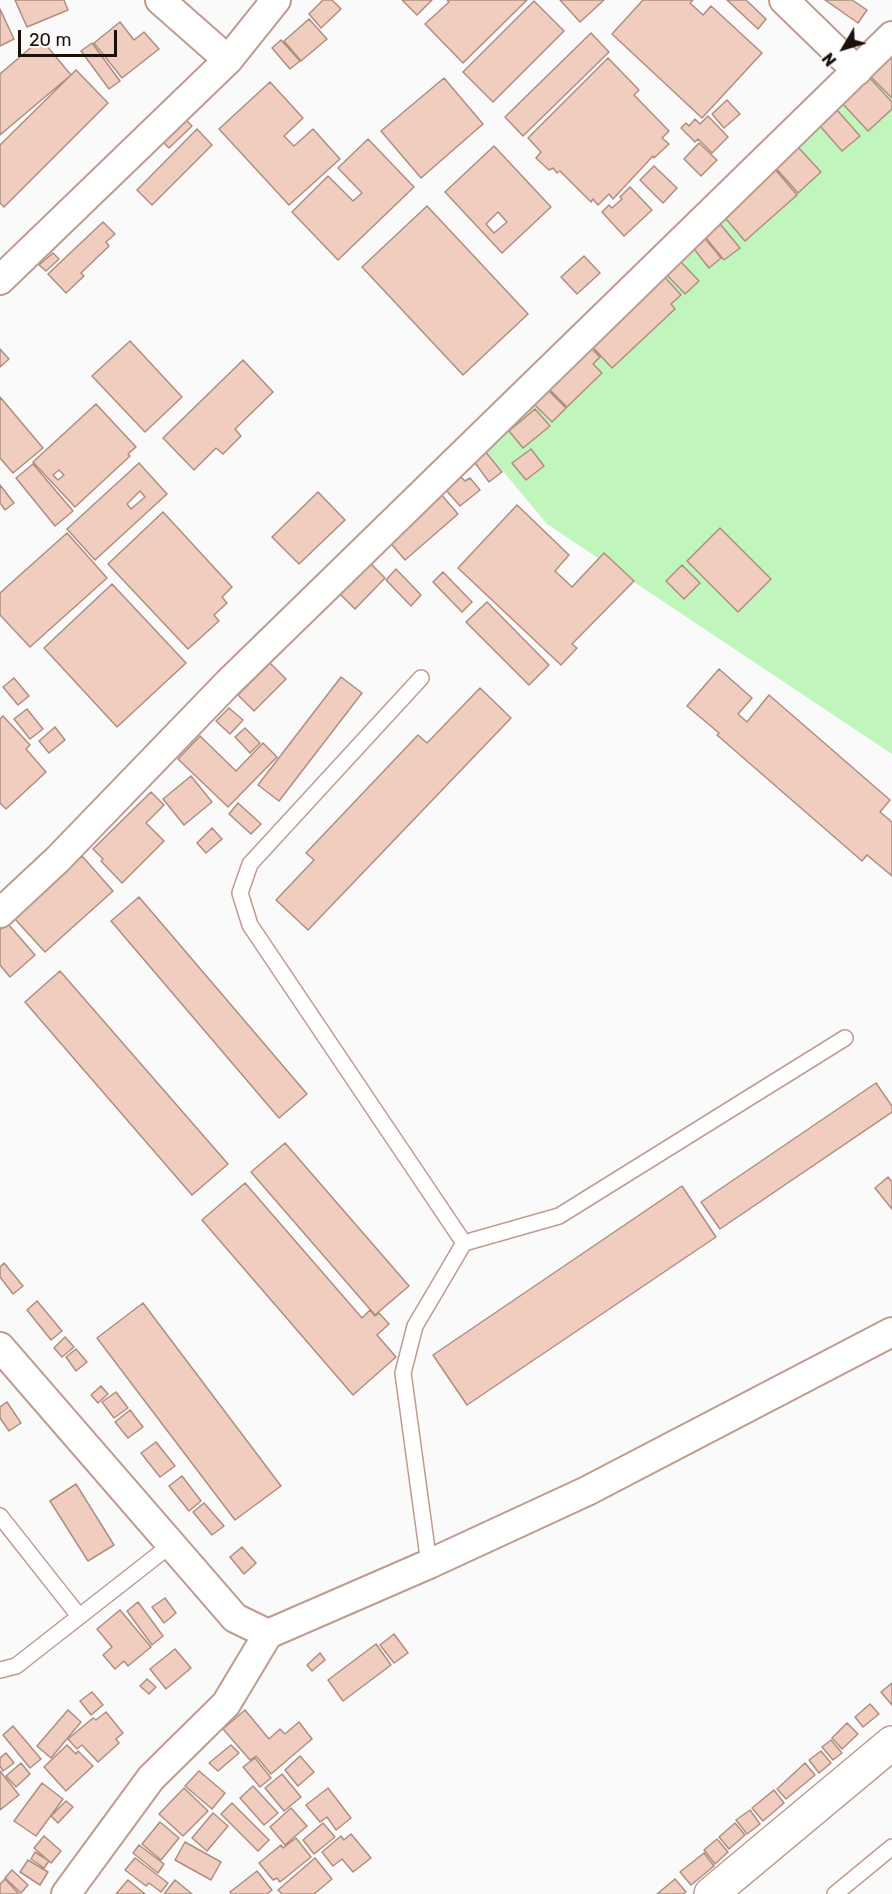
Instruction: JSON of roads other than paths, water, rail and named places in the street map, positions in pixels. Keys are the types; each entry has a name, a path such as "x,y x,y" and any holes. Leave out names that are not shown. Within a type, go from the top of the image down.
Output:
{"street":[{"path":"160,0 228,60"},
{"path":"0,280 228,60 276,0"},
{"path":"784,0 857,71"},
{"path":"0,913 57,861 237,675 892,36"},
{"path":"66,1894 152,1778 226,1704 268,1634 429,1564 587,1491 892,1332"},
{"path":"5,1362 172,1544 235,1618 268,1634"},
{"path":"711,1894 892,1743"}],"lane":[{"path":"422,678 250,864 240,893 250,924 464,1243"},
{"path":"429,1564 402,1372 415,1326 464,1243 560,1216 845,1038"},
{"path":"0,1516 79,1617"},
{"path":"0,1670 16,1666 172,1544"},
{"path":"835,1894 892,1847"}]}
